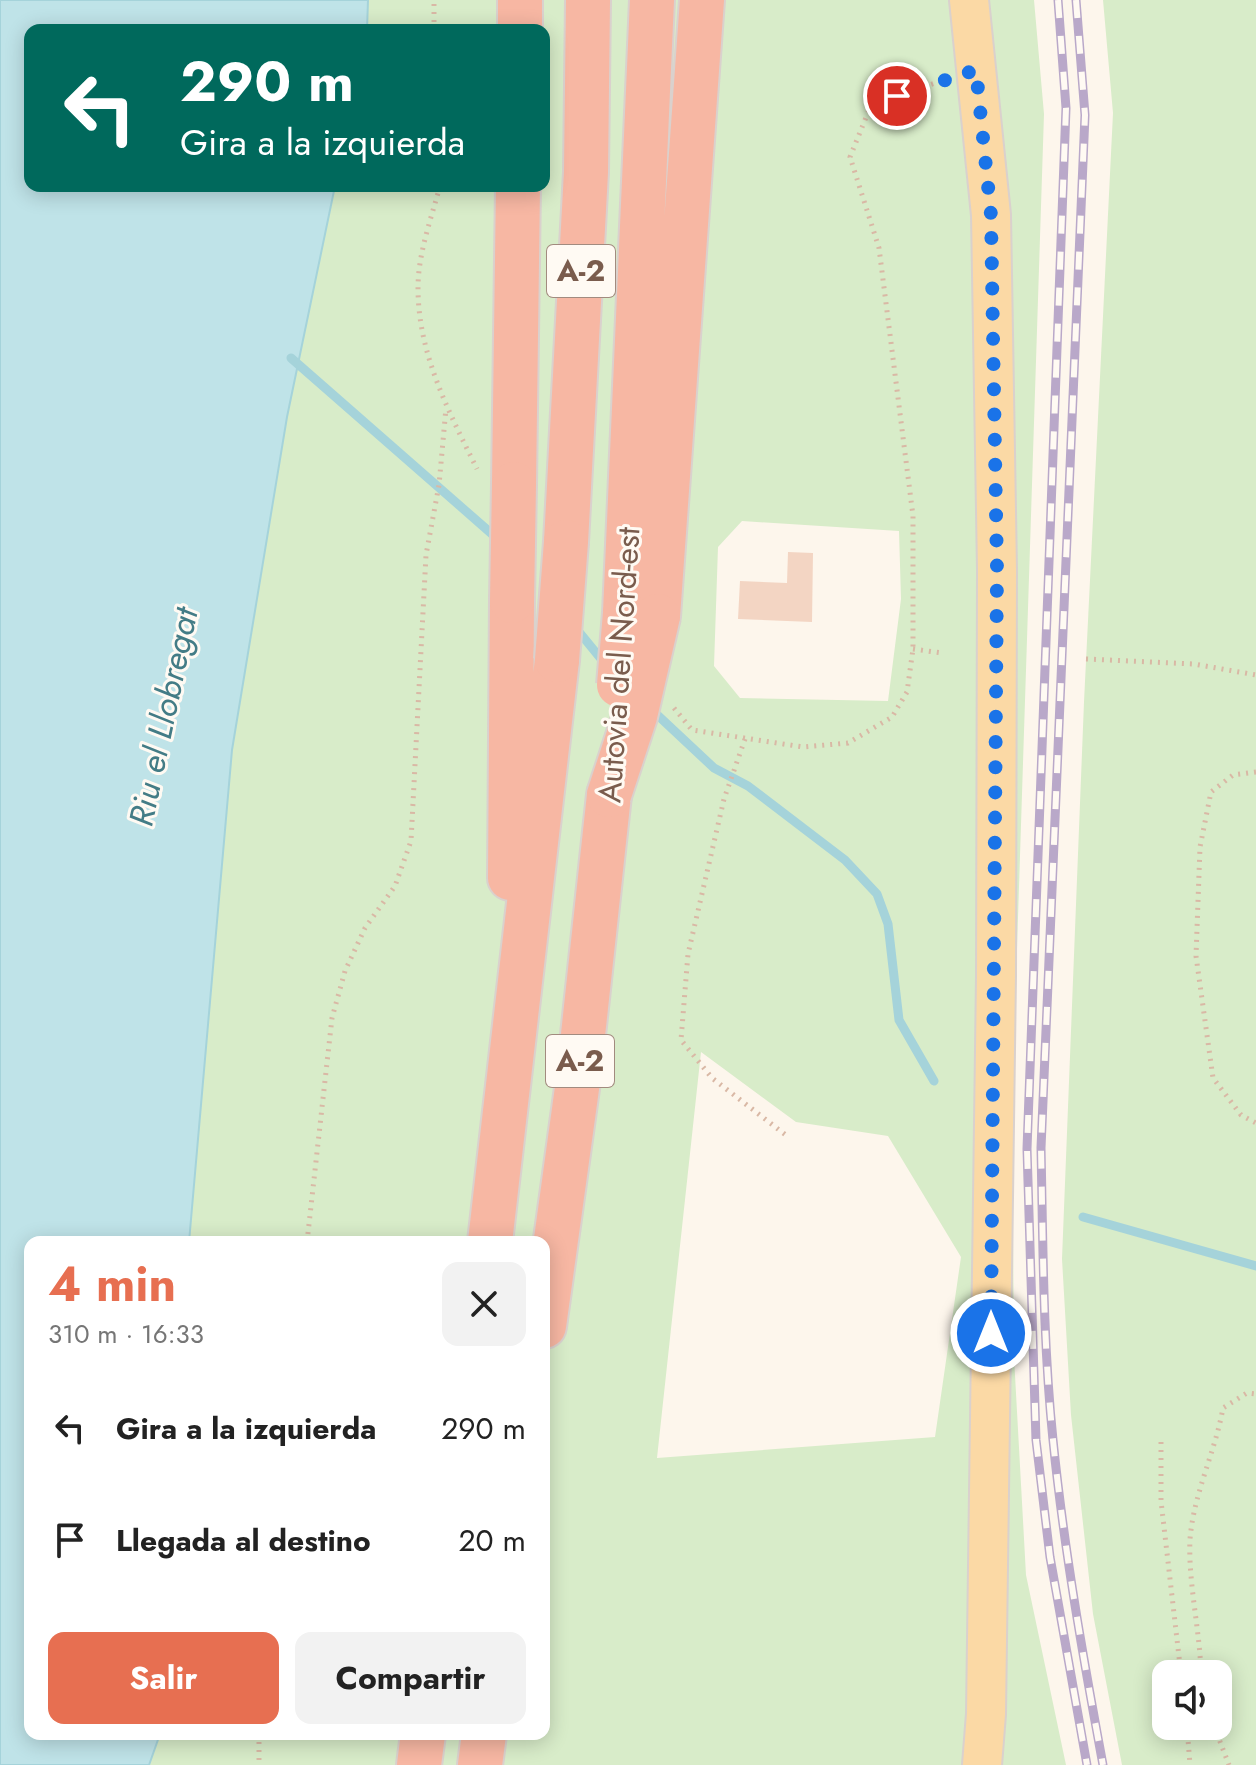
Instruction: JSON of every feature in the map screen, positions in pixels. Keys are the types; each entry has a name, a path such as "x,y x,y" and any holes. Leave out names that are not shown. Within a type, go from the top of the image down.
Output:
{"highway":[{"path":"520,0 520,24"},
{"name":"Autovia del Nord-est","path":"491,1236 557,660 586,172 588,0"},
{"name":"Autovia del Nord-est","path":"550,1283 576,1097 609,795 641,614 652,0"},
{"path":"641,614 702,0"},
{"path":"509,1076 518,192"},
{"path":"419,1765 422,1740"},
{"path":"480,1765 483,1740"}],"main road":[{"path":"969,0 991,215 997,570 996,976 986,1714 982,1765"}],"path":[{"path":"434,0 434,24"},
{"path":"787,1136 712,1078 681,1040 688,954 724,799 745,739 803,747 848,743 892,717 907,692 913,649 913,516 879,248 850,157 871,105 976,70"},
{"path":"308,1236 332,1018 345,971 365,928 395,886 411,841 426,555 439,485 446,407 424,344 418,287 426,236 438,192"},
{"path":"913,649 942,653"},
{"path":"1086,659 1194,664 1256,675"},
{"path":"1256,772 1233,775 1211,792 1200,847 1196,956 1213,1078 1241,1115 1256,1123"},
{"path":"1200,1660 1190,1541 1198,1487 1218,1437 1223,1408 1247,1393 1256,1394"},
{"path":"1161,1442 1161,1501 1179,1660"},
{"path":"259,1740 259,1765"},
{"path":"1188,1740 1190,1765"},
{"path":"1219,1740 1229,1765"}],"green space":[{"path":"368,0 1034,0 1044,114 1012,1103 1014,1357 1026,1575 1066,1765 149,1765 158,1740 550,1740 550,1236 190,1236 232,750 287,417 334,192 550,192 550,24 367,24","holes":["742,521 899,531 901,599 888,701 740,698 714,666 718,547","701,1052 796,1122 888,1136 961,1257 935,1437 657,1458"]},
{"path":"1103,0 1256,0 1256,1765 1122,1765 1093,1614 1071,1415 1062,1259 1084,702 1113,113"}],"water":[{"name":"Riu el Llobregat","path":"0,0 368,0 367,24 24,24 24,192 334,192 287,417 232,750 190,1236 24,1236 24,1740 158,1740 149,1765 0,1765"}],"building":[{"path":"788,552 813,553 812,622 738,619 740,581 787,583"}],"waterway":[{"path":"291,358 500,541"},
{"path":"575,627 606,665"},
{"path":"651,709 714,768 748,786 845,860 877,894 888,924 899,1020 934,1081"},
{"path":"1083,1217 1256,1266"}],"railway":[{"path":"1058,0 1066,108 1027,1149 1036,1440 1050,1557 1087,1765"},
{"path":"1076,0 1085,115 1041,1148 1045,1331 1053,1440 1075,1603 1103,1765"}],"route":[{"path":"897,96 976,70 991,215 997,570 991,1333"}]}
